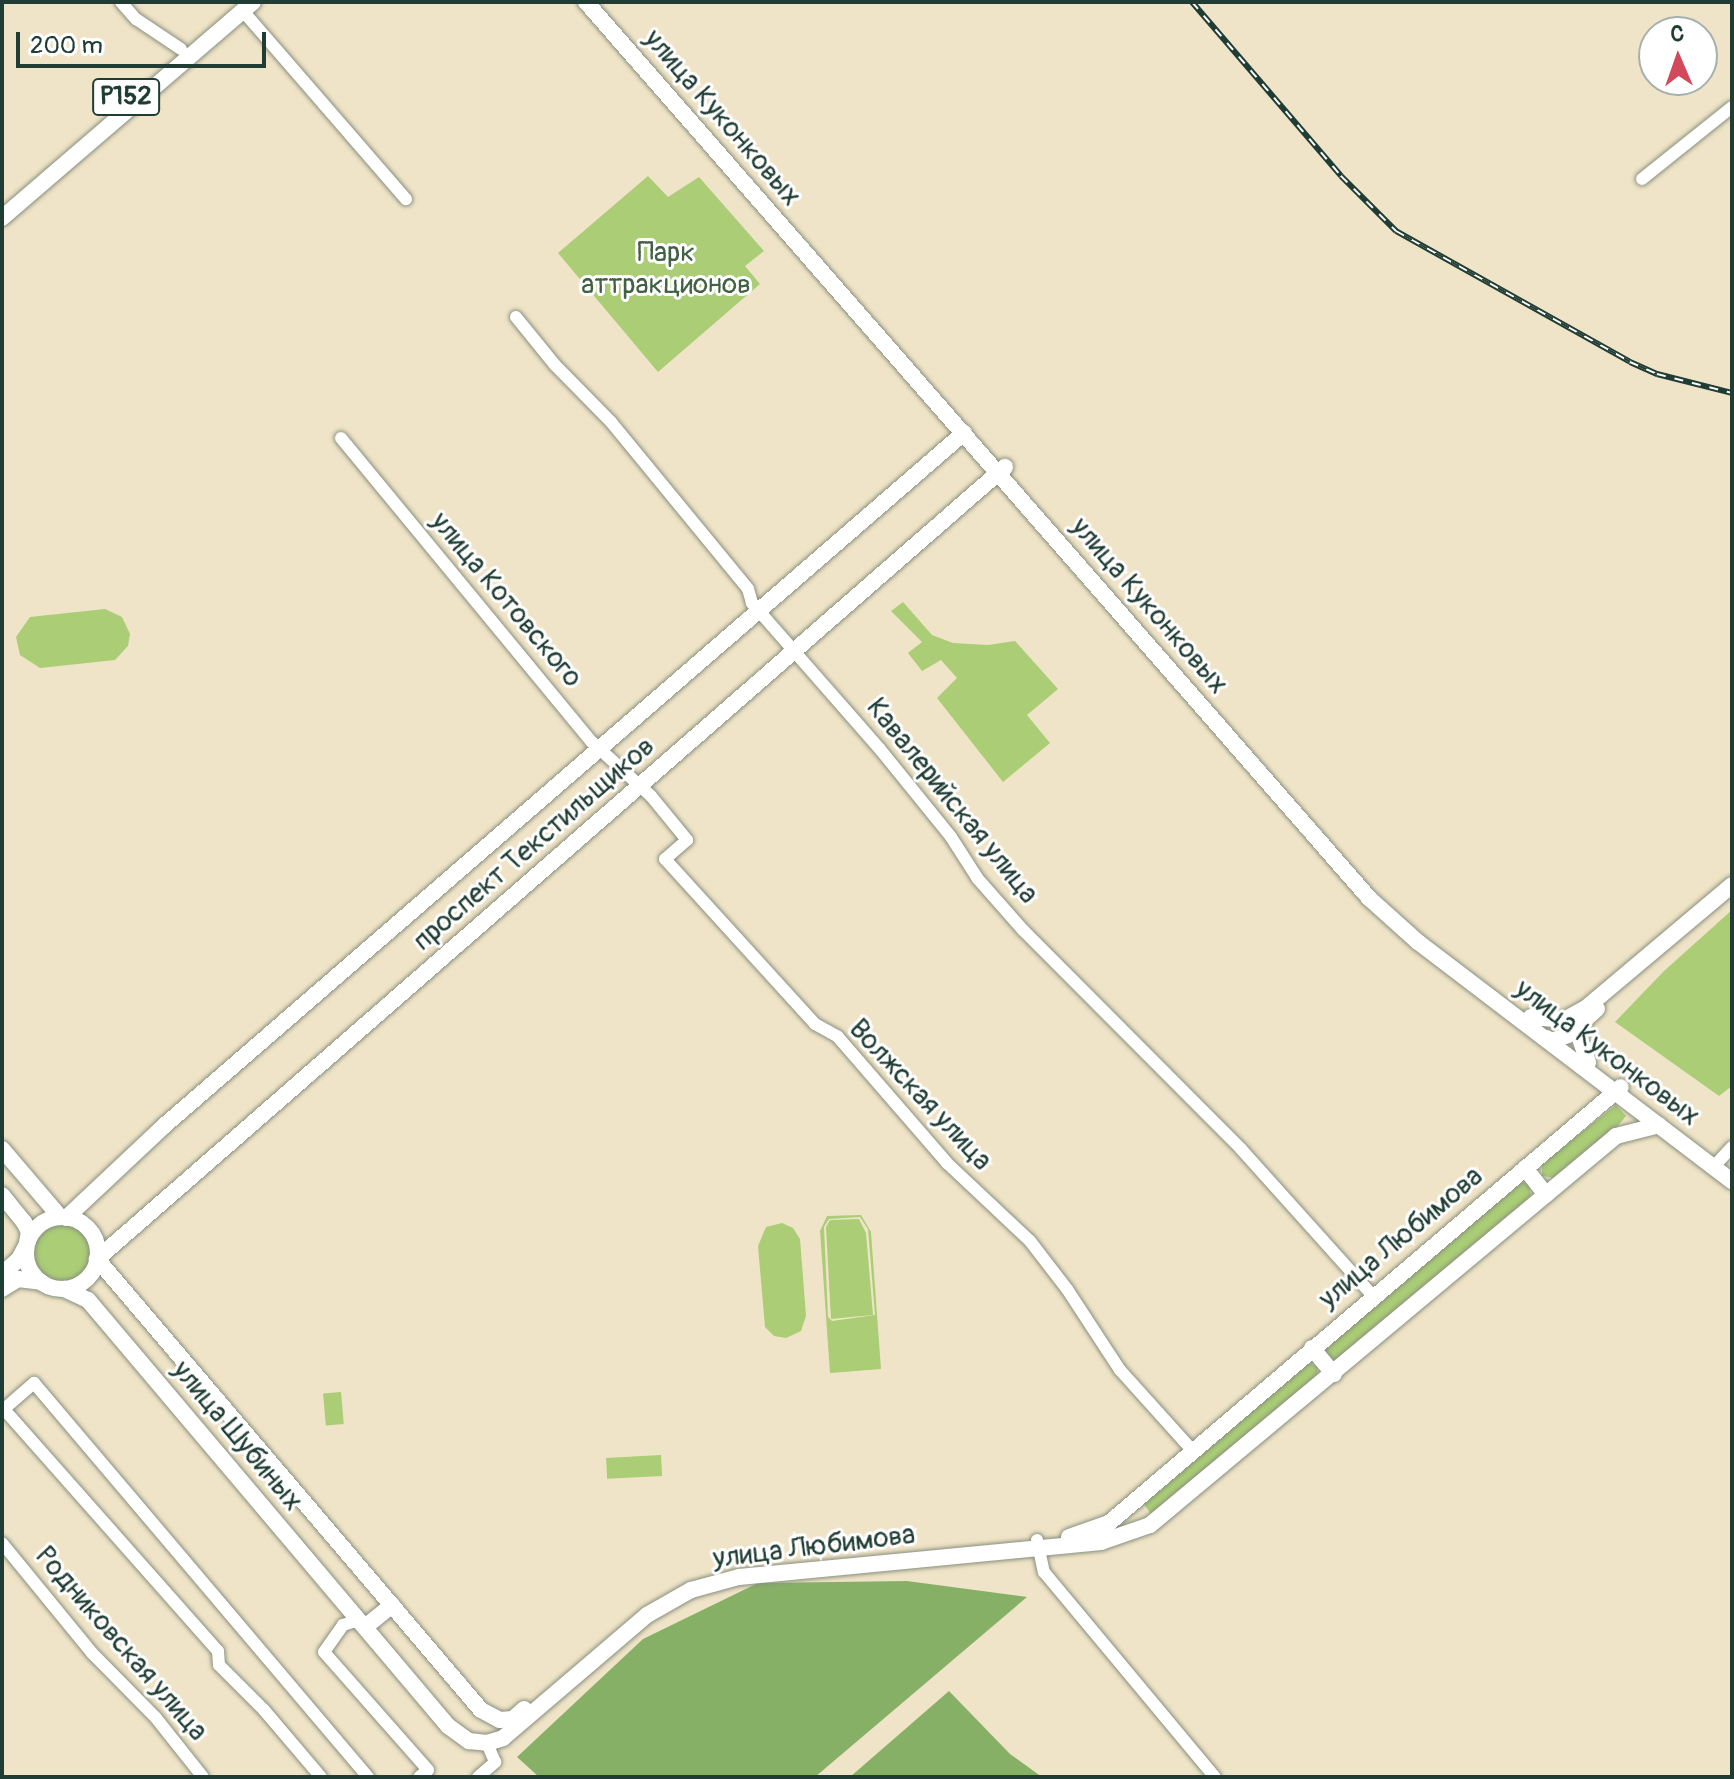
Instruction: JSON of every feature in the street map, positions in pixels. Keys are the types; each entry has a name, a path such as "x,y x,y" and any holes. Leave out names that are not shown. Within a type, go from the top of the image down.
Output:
{"main road":[{"name":"улица Куконковых","path":"586,2 628,43 1376,893 1423,934 1531,1017 1585,1066 1726,1166"},
{"name":"улица Куконковых","path":"597,2 628,43 968,438 987,453"},
{"name":"Р152","path":"2,205 242,5"},
{"name":"Р152","path":"2,218 185,54"},
{"name":"проспект Текстильщиков","path":"63,1217 165,1125 946,450 968,438"},
{"name":"улица Куконковых","path":"1002,470 1370,899 1429,950 1553,1038"},
{"name":"проспект Текстильщиков","path":"97,1259 1002,470"},
{"path":"1531,1017 1564,1020 1589,1012 1732,885"},
{"path":"1553,1038 1732,895"},
{"path":"1589,1012 1579,1036 1585,1066 1599,1091 1597,1109"},
{"name":"улица Куконковых","path":"1618,1090 1732,1181"},
{"name":"улица Любимова","path":"487,1743 503,1738 647,1615 691,1590 739,1577 1038,1544 1079,1536 1109,1523 1618,1090"},
{"name":"улица Любимова","path":"493,1718 513,1719 645,1606 688,1583 738,1570 1038,1544 1101,1542 1150,1525 1616,1136 1659,1125"},
{"path":"2,1149 63,1217 89,1229 95,1241 97,1259 87,1278 64,1289 18,1279 2,1289"},
{"name":"улица Любимова","path":"1525,1168 1546,1195"},
{"path":"2,1195 27,1227 30,1270 41,1282"},
{"path":"2,1274 19,1259 42,1223 63,1217"},
{"name":"улица Шубиных","path":"97,1259 481,1710 493,1718"},
{"name":"улица Шубиных","path":"64,1289 76,1291 88,1300 457,1735 469,1741 487,1743"},
{"name":"улица Любимова","path":"1312,1348 1334,1374"},
{"path":"1130,1505 1150,1525"},
{"path":"362,1623 392,1605"}],"street":[{"path":"121,2 136,19 185,54"},
{"path":"242,5 406,199"},
{"path":"1642,179 1732,107"},
{"name":"Кавалерийская улица","path":"516,317 555,365 611,422 748,589 759,612 879,748 951,837 978,879 1023,930 1241,1149 1373,1296"},
{"name":"улица Котовского","path":"341,438 601,748 641,786"},
{"name":"Волжская улица","path":"641,786 687,840 665,859 815,1024 838,1037 947,1163 1030,1241 1067,1289 1120,1370 1193,1451"},
{"path":"1726,1166 1732,1147"},
{"path":"321,1777 264,1710 219,1665 218,1651 3,1408 34,1383 368,1777"},
{"name":"Родниковская улица","path":"2,1543 92,1653 156,1718 203,1777"},
{"path":"1038,1544 1044,1572 1215,1777"},
{"path":"362,1623 343,1625 324,1652 428,1770 419,1777"},
{"path":"478,1777 495,1762 487,1743"}],"green space":[{"name":"Парк аттракционов","path":"648,176 668,197 699,177 764,251 745,266 760,284 658,372 558,253"},
{"path":"903,602 932,635 953,643 988,645 1015,641 1058,689 1027,715 1050,743 1003,782 937,698 957,678 941,660 922,671 908,653 922,642 891,611"},
{"path":"105,609 122,617 130,634 128,646 115,660 40,668 20,655 16,637 30,617"},
{"path":"1732,910 1732,1086 1719,1096 1615,1022 1664,971"},
{"path":"1616,1105 1626,1116 1617,1127 1555,1178 1542,1176 1542,1164"},
{"path":"1518,1183 1529,1183 1531,1198 1337,1361 1331,1362 1323,1350"},
{"path":"861,1215 871,1232 881,1369 830,1373 820,1231 827,1216","holes":["860,1217 868,1229 875,1315 832,1321 828,1317 824,1227 829,1219"]},
{"path":"859,1219 866,1233 873,1315 831,1319 826,1227 830,1220"},
{"path":"782,1223 793,1228 800,1239 806,1316 801,1331 786,1338 774,1336 765,1327 758,1246 766,1227"},
{"path":"62,1224 73,1226 82,1233 89,1242 89,1264 82,1273 73,1280 62,1282 51,1280 42,1273 35,1264 33,1253 35,1242 42,1233 51,1226"},
{"path":"1308,1362 1317,1367 1318,1376 1151,1514 1144,1504"},
{"path":"341,1392 344,1424 326,1425 323,1394"},
{"path":"661,1455 662,1476 607,1479 606,1458"},
{"path":"907,1581 1027,1597 815,1777 539,1777 517,1757 643,1639 758,1583"},
{"path":"949,1691 1010,1754 1042,1777 850,1777"}],"railway":[{"path":"1192,2 1341,176 1396,231 1630,362 1657,374 1732,393"}]}
